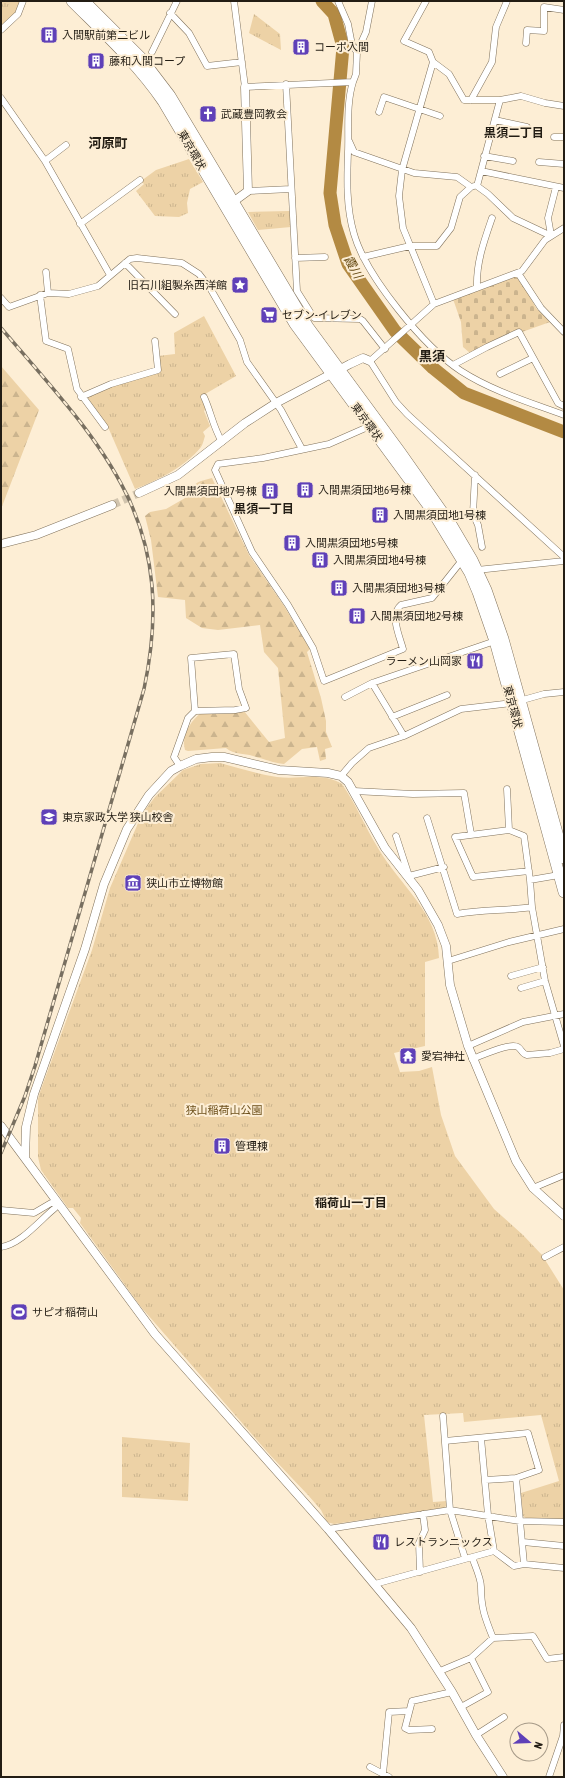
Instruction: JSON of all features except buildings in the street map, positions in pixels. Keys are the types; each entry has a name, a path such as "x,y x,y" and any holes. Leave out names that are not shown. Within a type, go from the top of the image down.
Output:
{"highway":[{"name":"東京環状","path":"72,1 121,49 149,80 163,101 269,282 304,337 335,372 452,526 477,570 498,626 564,892"},
{"name":"東京環状","path":"84,1 124,40 155,75 170,96 335,372 370,426 431,510 463,560 478,592 516,702 564,858"}],"street":[{"path":"1,30 18,14 23,1"},
{"path":"152,52 177,1"},
{"path":"234,1 245,87 248,191"},
{"path":"338,1 348,24 352,45 357,52"},
{"path":"372,1 366,32 357,52 356,74 351,83 349,139 348,192 350,218 363,257 411,327 453,365 483,384 505,394 564,415"},
{"path":"425,1 404,40 428,52 433,62 449,74 464,100 500,100 521,96 545,103 564,106"},
{"path":"471,100 492,62 496,27 507,1"},
{"path":"526,43 527,30 544,31 544,6 564,10"},
{"path":"170,13 190,33 207,66 242,62"},
{"path":"433,62 402,170 399,196 400,213 410,246 434,304"},
{"path":"245,87 286,84 351,83"},
{"path":"286,84 297,291 314,318 360,319 385,349"},
{"path":"379,112 384,97 440,116"},
{"path":"1,98 45,161 110,276"},
{"path":"363,257 410,246 437,246 451,228 460,197 474,186 481,171 500,100"},
{"path":"495,120 526,127"},
{"path":"554,137 564,137"},
{"path":"349,139 354,152 402,170 421,174 457,177 488,194 513,218 550,235"},
{"path":"45,161 66,145"},
{"path":"484,156 513,161"},
{"path":"539,162 564,164"},
{"path":"481,171 564,188"},
{"path":"80,224 140,180"},
{"path":"550,235 548,218 556,187"},
{"path":"233,202 248,191 291,189"},
{"path":"477,288 477,275 482,247 492,218"},
{"path":"370,361 411,327 434,304 518,274 550,235 562,231"},
{"path":"295,258 325,257"},
{"path":"1,298 8,307 48,293 69,294 98,286 125,263 137,258 182,263 200,274 210,288 240,340 247,362 276,403 302,449"},
{"path":"125,263 175,314"},
{"path":"46,272 48,293"},
{"path":"518,274 541,308 564,332"},
{"path":"40,295 46,341 68,348 77,389 105,427"},
{"path":"453,365 487,346 519,332 558,403 564,406"},
{"path":"82,396 111,384 158,370 155,341"},
{"path":"139,493 178,475 276,403 363,358 370,361 400,406 564,557"},
{"path":"500,374 533,358"},
{"path":"204,397 210,409 212,424 222,442"},
{"path":"370,426 329,444 263,458 218,464 215,470 252,552 288,605 313,648 324,681 403,649 395,614 398,608 401,605 432,598 463,560"},
{"path":"475,475 473,514 478,525 482,547"},
{"path":"1,544 36,535 112,505"},
{"path":"477,570 564,561"},
{"path":"345,697 372,684 495,641"},
{"path":"180,766 174,757 190,714 195,711 235,710 246,708 239,688 234,654 191,658 195,711"},
{"path":"372,684 404,736"},
{"path":"341,776 352,763 369,748 404,736 460,709 516,702 544,694 564,692"},
{"path":"392,717 447,696"},
{"path":"25,1158 26,1127 34,1094 85,949 104,884 127,829 141,806 171,771 196,759 224,758 267,768 328,773 341,776 354,790 385,848 409,876 438,925 446,946 450,985 472,1059 516,1161 533,1188 564,1216"},
{"path":"507,789 509,830"},
{"path":"354,790 413,794 464,793 471,834"},
{"path":"427,818 444,867 457,914 483,909 513,910 532,907"},
{"path":"472,1059 502,1048 514,1046 518,1047 524,1054 527,1055 550,1053 564,1048 554,1016 542,966 532,907 529,871 524,836 509,830 455,837 473,876 529,871"},
{"path":"396,836 409,876"},
{"path":"409,876 444,867"},
{"path":"530,880 559,875"},
{"path":"448,962 537,935 564,929"},
{"path":"511,976 542,966"},
{"path":"521,988 545,981"},
{"path":"468,1046 523,1022 564,1014"},
{"path":"1,1126 155,1334 328,1529 411,1628 440,1671 476,1735 503,1777"},
{"path":"533,1188 564,1174"},
{"path":"1,1210 34,1213 51,1203 57,1203"},
{"path":"1,1247 10,1246 17,1242 55,1208 57,1203"},
{"path":"545,1257 564,1246"},
{"path":"442,1416 450,1510 482,1586 480,1594 485,1619 493,1638"},
{"path":"445,1441 528,1433 539,1470 516,1478 485,1480"},
{"path":"481,1438 488,1515 494,1551 514,1566 524,1564 564,1568"},
{"path":"516,1478 524,1564"},
{"path":"328,1529 450,1510 520,1521 564,1522"},
{"path":"420,1572 419,1543 425,1530 424,1514"},
{"path":"523,1542 564,1546"},
{"path":"375,1584 494,1551"},
{"path":"440,1671 471,1658 493,1638 533,1636 547,1659 564,1657"},
{"path":"461,1707 488,1692 471,1658"},
{"path":"432,1729 409,1730 405,1728 412,1701 452,1692"},
{"path":"370,1767 386,1775 389,1712 409,1711"},
{"path":"476,1735 504,1717"},
{"path":"549,1777 563,1736 564,1724"}],"green space":[{"path":"1,1 20,1 16,12 1,26"},
{"path":"254,14 280,34 281,50 249,33"},
{"path":"189,159 203,182 190,189 187,203 188,213 179,217 155,216 136,191 144,184 141,181 156,170"},
{"path":"290,211 291,227 258,230 248,212"},
{"path":"515,276 523,284 536,308 550,322 522,332 520,329 504,335 470,353 463,347 461,322 453,299"},
{"path":"204,316 236,376 200,397 206,408 204,411 210,426 203,432 205,436 203,443 195,454 171,472 135,489 108,427 87,397 112,386 160,371 158,356 175,354 174,333"},
{"path":"1,366 39,410 1,509"},
{"path":"212,478 249,555 284,606 310,649 307,652 321,698 326,721 326,732 332,747 325,749 326,759 320,761 317,747 302,749 284,764 236,753 226,748 185,750 184,740 187,730 193,720 201,713 230,714 244,711 269,742 285,738 278,668 264,652 260,625 218,630 202,628 186,618 185,600 158,597 151,540 145,516 150,512 166,509 192,494 194,486 198,482"},
{"name":"狭山稲荷山公園","path":"220,763 277,777 319,777 335,780 342,784 352,799 378,848 425,913 432,927 437,942 439,958 425,962 425,1046 394,1053 400,1072 419,1071 432,1067 441,1115 455,1156 494,1209 523,1235 542,1255 564,1290 564,1520 527,1519 523,1516 521,1493 559,1481 541,1415 464,1422 463,1413 424,1415 433,1502 447,1501 448,1504 444,1508 334,1524 327,1522 321,1510 270,1455 141,1307 80,1223 81,1218 73,1208 68,1208 41,1170 38,1157 38,1099 92,950 110,888 142,814 155,797 183,770 201,764"},
{"path":"122,1437 190,1443 188,1501 122,1497"}],"waterway":[{"name":"霞川","path":"322,1 334,14 343,47 330,193 335,225 348,264 395,331 433,368 464,393 564,432"}],"tunnel":[{"path":"112,505 139,493"}],"railway":[{"path":"1,328 71,411 101,450 124,490 141,532 151,578 152,630 144,689 35,1066 25,1096 1,1153"}],"place":[{"name":"入間駅前第二ビル","path":"49,35"},
{"name":"コーポ入間","path":"301,47"},
{"name":"藤和入間コープ","path":"96,61"},
{"name":"武蔵豊岡教会","path":"208,114"},
{"name":"旧石川組製糸西洋館","path":"240,285"},
{"name":"セブン-イレブン","path":"269,315"},
{"name":"入間黒須団地6号棟","path":"305,490"},
{"name":"入間黒須団地7号棟","path":"270,491"},
{"name":"入間黒須団地1号棟","path":"380,515"},
{"name":"入間黒須団地5号棟","path":"292,543"},
{"name":"入間黒須団地4号棟","path":"320,560"},
{"name":"入間黒須団地3号棟","path":"339,588"},
{"name":"入間黒須団地2号棟","path":"357,616"},
{"name":"ラーメン山岡家","path":"475,661"},
{"name":"東京家政大学 狭山校舎","path":"49,817"},
{"name":"狭山市立博物館","path":"133,883"},
{"name":"愛宕神社","path":"408,1056"},
{"name":"管理棟","path":"222,1146"},
{"name":"サピオ稲荷山","path":"19,1312"},
{"name":"レストランニックス","path":"381,1542"}],"district":[{"name":"黒須二丁目","path":"514,133"},
{"name":"河原町","path":"108,143"},
{"name":"黒須","path":"432,356"},
{"name":"黒須一丁目","path":"264,509"},
{"name":"稲荷山一丁目","path":"351,1203"}]}
